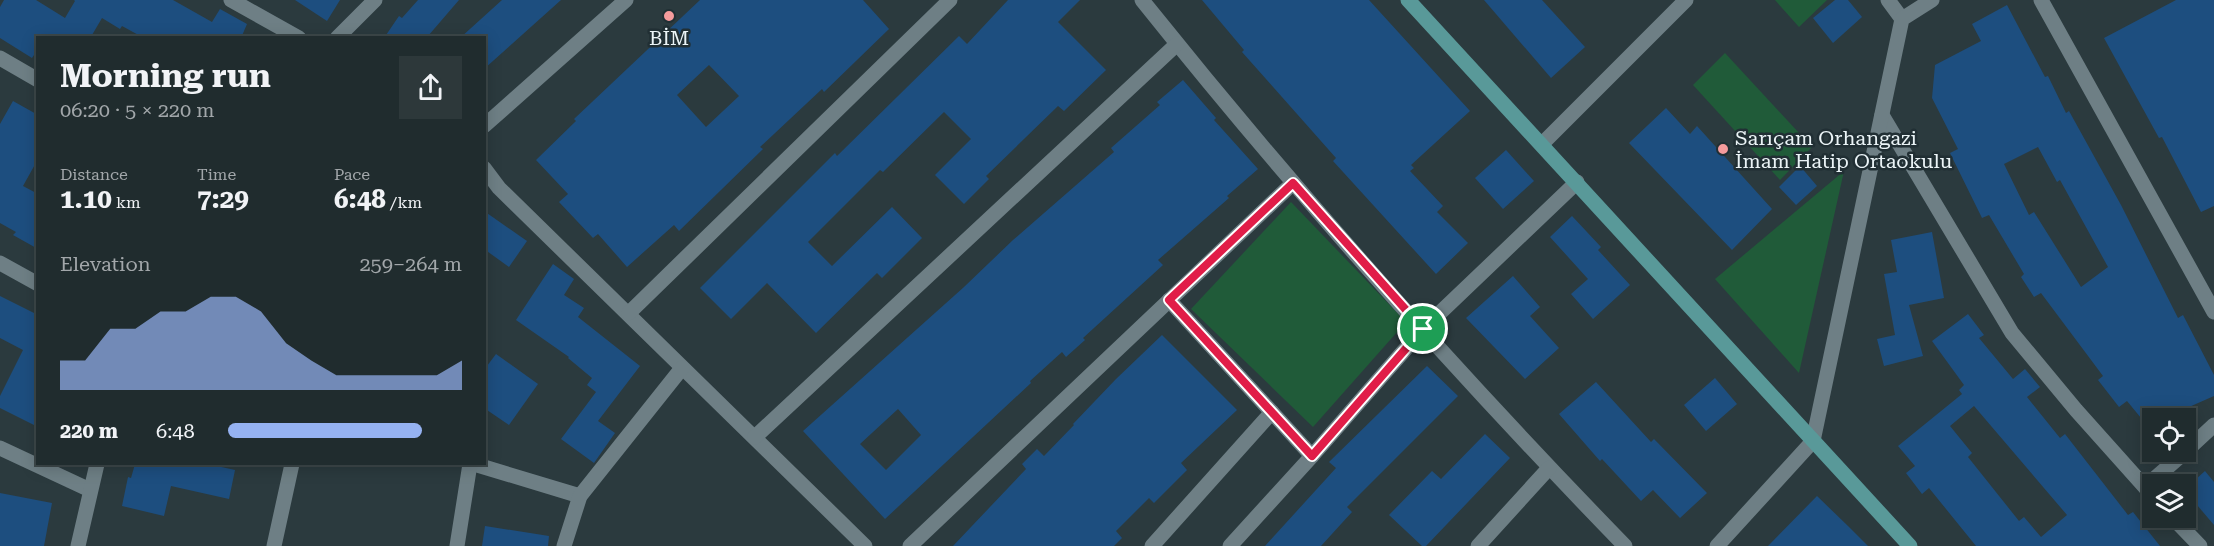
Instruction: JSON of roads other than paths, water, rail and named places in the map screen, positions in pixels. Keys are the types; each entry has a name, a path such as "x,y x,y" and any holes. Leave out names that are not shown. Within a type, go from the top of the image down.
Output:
{"main road":[{"path":"1408,0 1910,546"}],"street":[{"path":"231,0 295,36"},
{"path":"339,36 375,0"},
{"path":"486,124 626,0"},
{"path":"629,313 950,0"},
{"path":"1142,0 1293,183 1549,468 1625,546"},
{"path":"1888,0 1902,19"},
{"path":"1717,546 1813,441 1902,19 1932,0"},
{"path":"2041,0 2214,312"},
{"path":"1542,144 1677,3"},
{"path":"755,437 1178,44"},
{"path":"0,58 36,79"},
{"path":"1882,115 2012,333 2076,410 2142,483"},
{"path":"486,171 499,188 865,546"},
{"path":"1230,546 1423,329 1577,182"},
{"path":"910,546 1293,183"},
{"path":"0,263 36,283"},
{"path":"1169,300 1312,456"},
{"path":"564,546 580,496 682,368"},
{"path":"1152,546 1272,412"},
{"path":"2196,441 2214,425"},
{"path":"0,448 36,465"},
{"path":"2164,474 2175,462"},
{"path":"36,465 90,490"},
{"path":"78,546 97,465"},
{"path":"274,546 292,465"},
{"path":"458,546 472,465"},
{"path":"475,465 580,496"},
{"path":"1478,546 1549,468"},
{"path":"2183,528 2200,546"}],"place":[{"name":"BİM","path":"669,16"},
{"name":"Sarıçam Orhangazi İmam Hatip Ortaokulu","path":"1723,149"}]}
